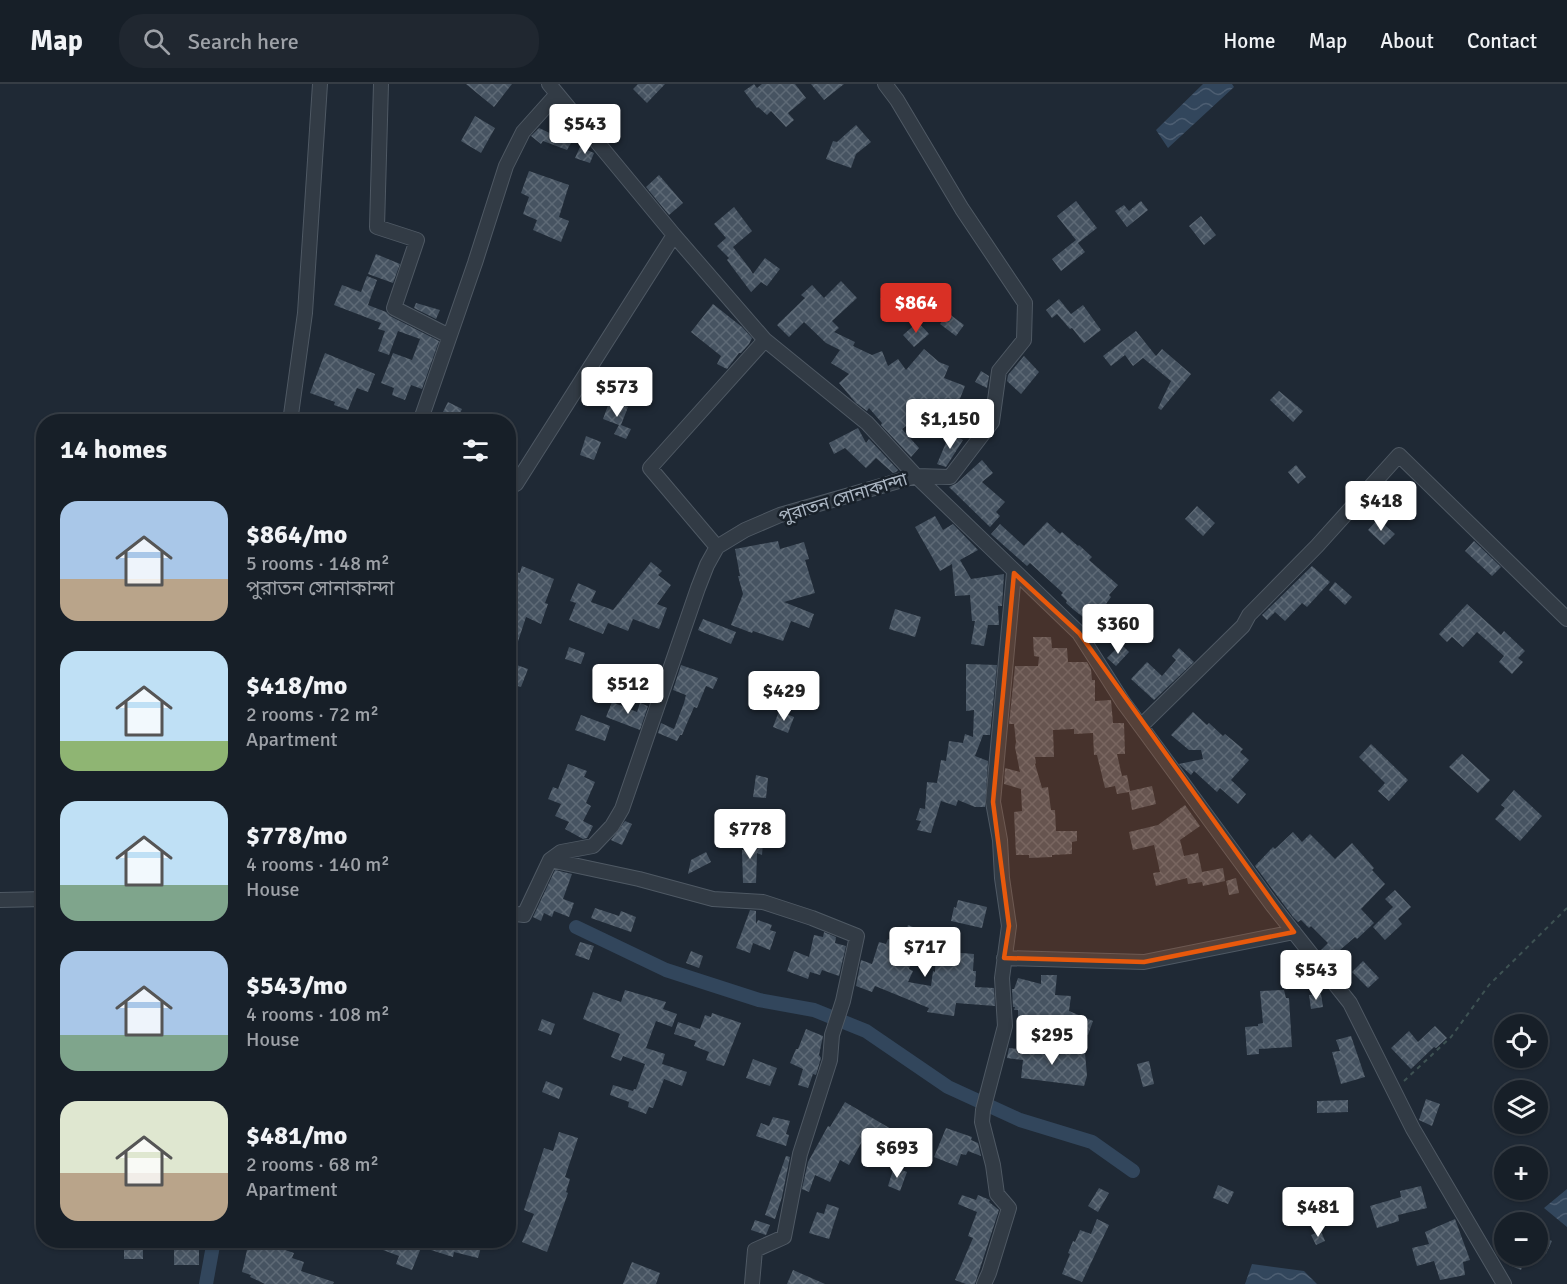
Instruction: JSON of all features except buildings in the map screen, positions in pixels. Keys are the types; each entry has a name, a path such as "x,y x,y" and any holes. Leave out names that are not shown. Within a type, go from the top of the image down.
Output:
{"street":[{"path":"292,414 304,313 320,84"},
{"path":"381,84 377,226 417,240 394,308 449,336"},
{"name":"পুরাতন সোনাকান্দা","path":"717,547 745,530 780,515 916,476 950,477 992,422 999,371 1024,340 1025,303 962,209 897,100 885,84"},
{"path":"423,414 506,166 523,132 553,89 765,340 867,423 916,476 1014,573 1079,633 1142,726 1294,932 1350,1003 1413,1130 1504,1284"},
{"path":"516,484 674,235"},
{"path":"516,914 524,915 550,860 561,852 593,846 612,826 622,809 698,588 717,547 650,468 765,340"},
{"path":"1142,726 1243,626 1249,615 1317,546 1399,455 1567,619"},
{"path":"984,1284 1009,1208 997,1194 993,1165 981,1122 1005,1026 1002,978 1009,926 1002,878 1000,840 993,802 1014,573"},
{"path":"550,860 639,879 713,899 763,902 857,936 843,1001 832,1035 830,1060 800,1154 784,1237 755,1250 752,1284"},
{"path":"0,900 36,898"},
{"path":"1004,958 1144,962 1294,932"}],"path":[{"path":"1394,1091 1451,1036 1489,985 1567,908"}],"highlighted area":[{"path":"1014,573 1079,633 1294,932 1144,962 1004,958 1009,926 993,802"}],"water":[{"path":"1203,84 1232,84 1234,87 1168,148 1156,130"},
{"path":"1567,1189 1567,1227 1544,1208"},
{"path":"1252,1264 1304,1271 1317,1284 1245,1284"}],"waterway":[{"path":"576,927 666,970 759,1000 814,1010 866,1031 948,1087 1020,1120 1092,1142 1133,1171"},
{"path":"206,1284 213,1248"}]}
